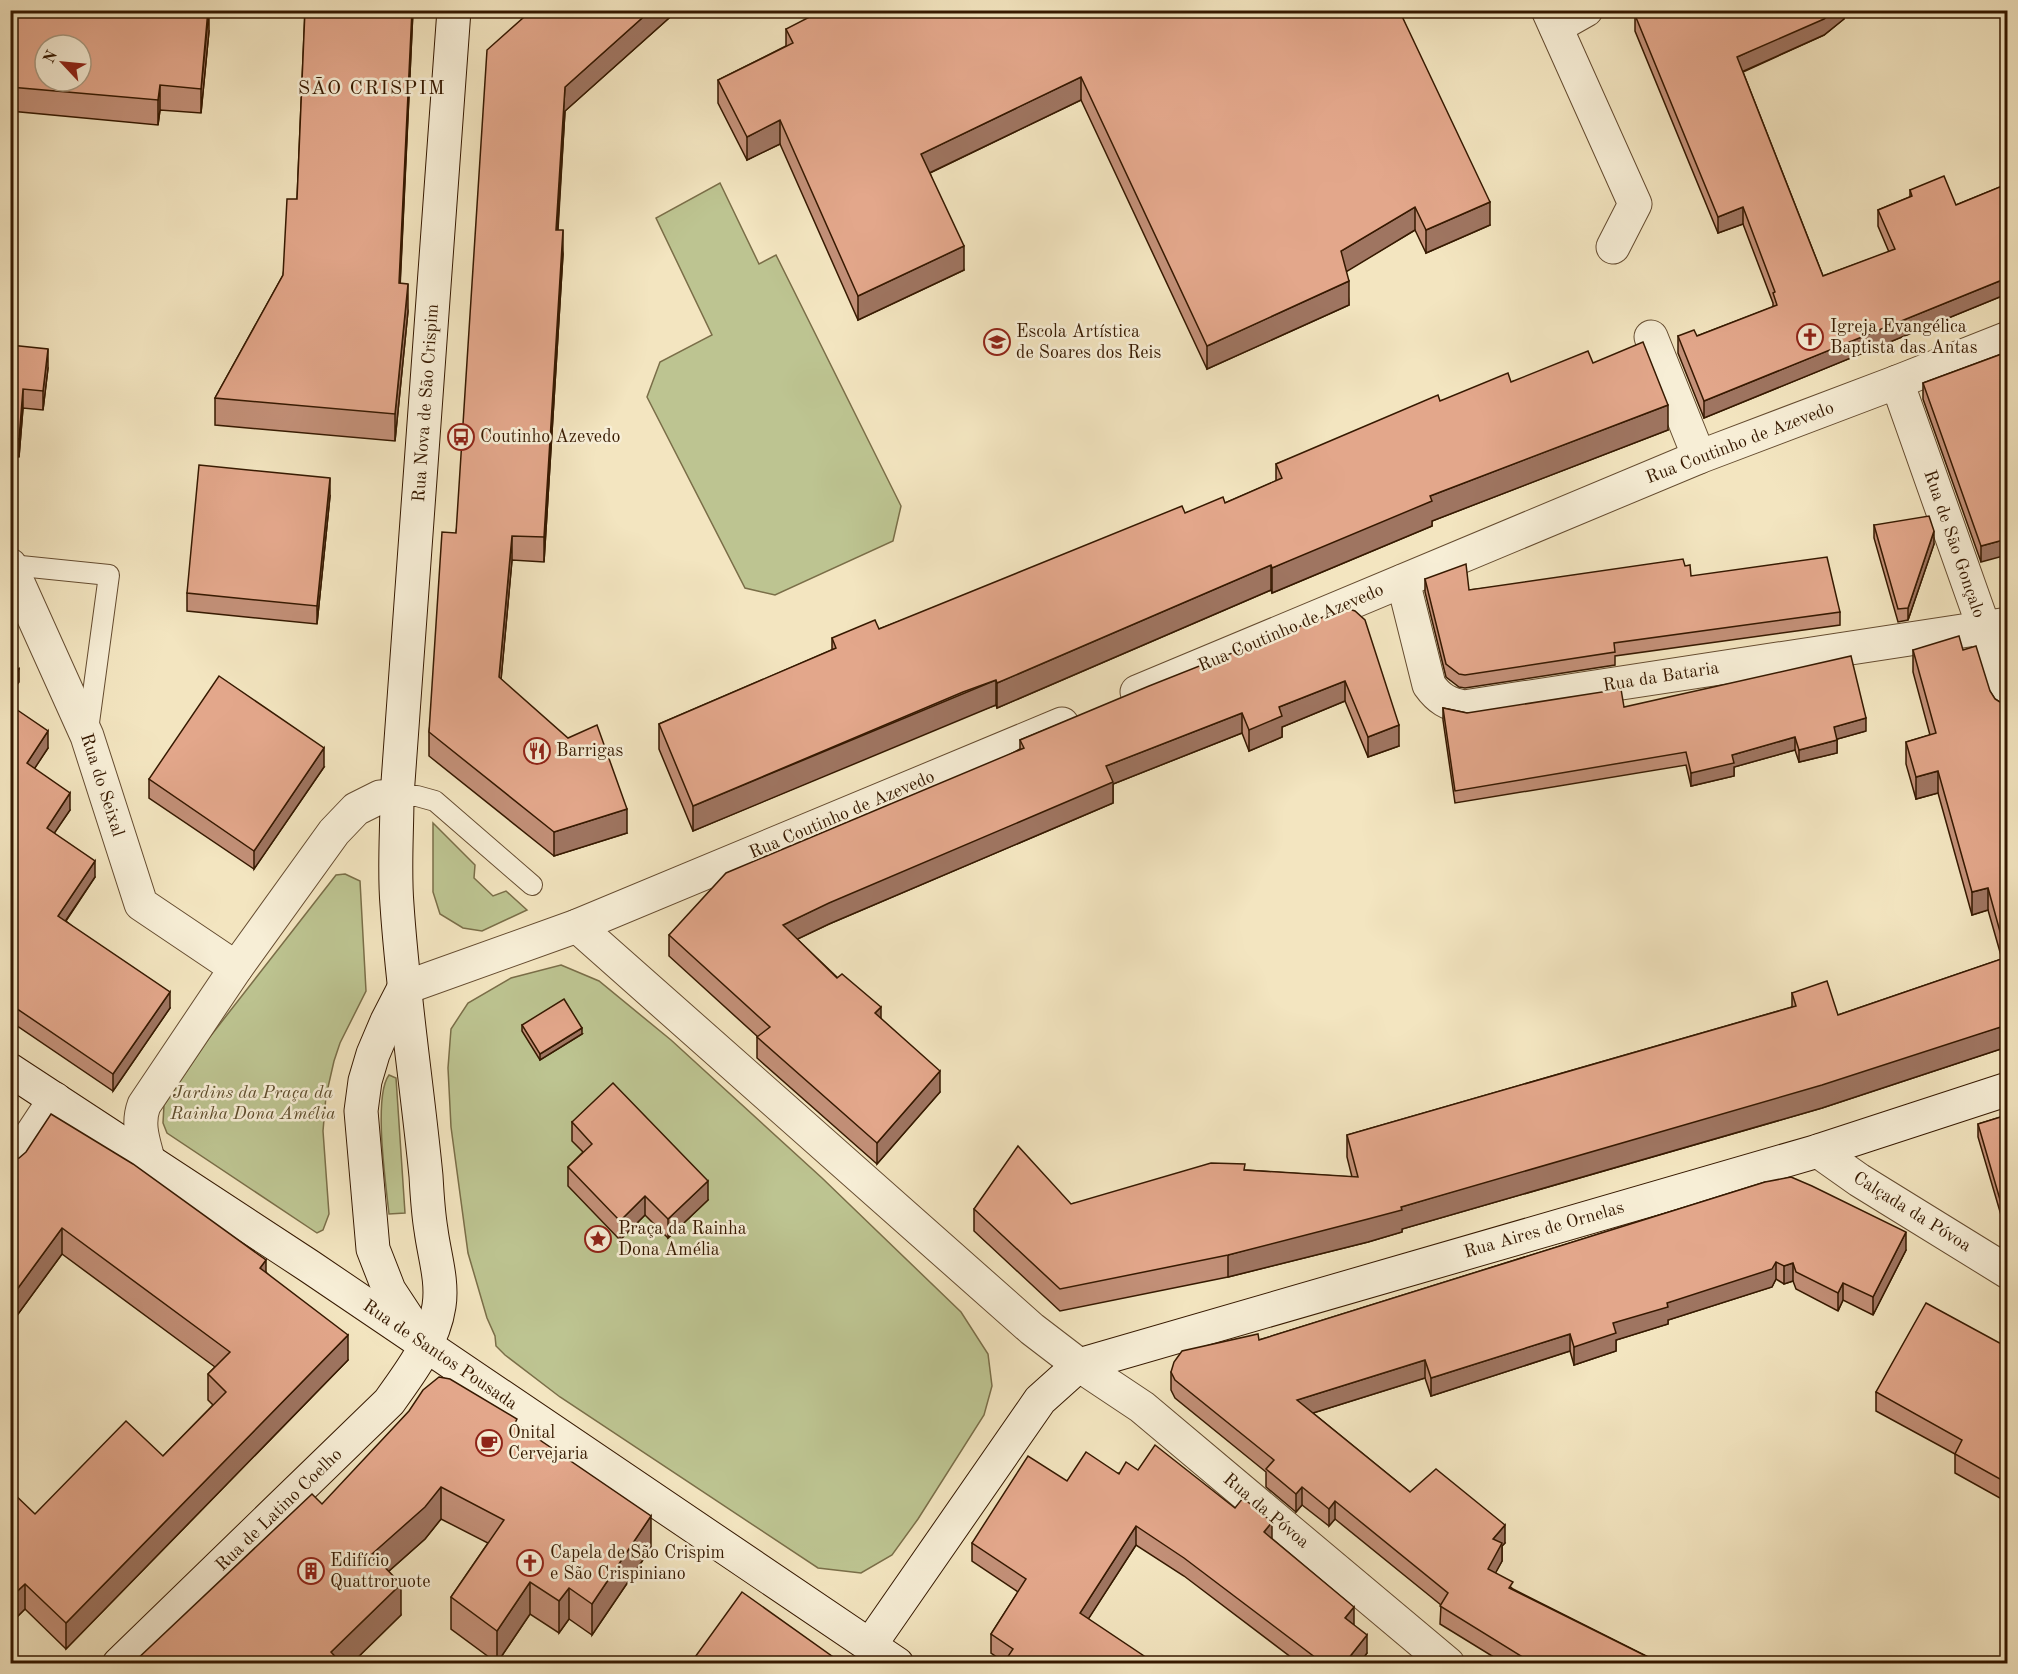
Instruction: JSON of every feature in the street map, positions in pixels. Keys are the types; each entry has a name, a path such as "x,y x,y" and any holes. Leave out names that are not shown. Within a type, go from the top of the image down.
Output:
{"street":[{"path":"1586,10 1552,19 1635,204 1613,247"},
{"name":"Rua Nova de São Crispim","path":"398,796 459,15"},
{"path":"1651,337 1699,457"},
{"name":"Rua Coutinho de Azevedo","path":"577,926 1699,457 2007,338"},
{"name":"Rua de São Gonçalo","path":"1897,382 1996,626 2007,708"},
{"name":"Rua do Seixal","path":"11,565 87,736 141,904 236,968"},
{"name":"Rua da Bataria","path":"1402,581 1429,685 1437,696 1450,704 1464,707 1996,626"},
{"path":"148,1159 141,1131 140,1117 144,1105 236,968 334,832 356,809 380,797 398,796 397,903 404,988 417,1086 430,1227 440,1297 434,1325 425,1345"},
{"path":"425,1345 389,1290 375,1256 370,1236 361,1111 365,1081 373,1054 404,988 577,926 1007,1308 1079,1365 1040,1400 870,1645"},
{"name":"Rua de Santos Pousada","path":"10,1070 148,1159 897,1664"},
{"name":"Rua Aires de Ornelas","path":"1079,1365 1818,1150 2007,1089"},
{"path":"10,1167 55,1099"},
{"name":"Calçada da Póvoa","path":"1818,1150 1859,1180 2007,1272"},
{"name":"Rua de Latino Coelho","path":"119,1664 374,1419 410,1373 425,1345"},
{"name":"Rua da Póvoa","path":"1079,1365 1142,1407 1448,1664"}],"lane":[{"path":"11,565 109,574 87,736"},
{"path":"398,796 417,796 435,801 532,885"}],"green space":[{"path":"720,183 759,264 776,255 901,506 893,541 775,595 745,588 647,397 660,362 712,335 656,218"},
{"path":"433,823 475,865 474,878 493,896 506,891 527,910 482,931 463,928 440,914 433,892"},
{"name":"Jardins da Praça da Rainha Dona Amélia","path":"345,874 360,881 366,991 340,1043 326,1096 323,1131 329,1214 323,1230 317,1233 167,1133 163,1123 164,1105 209,1038 336,875"},
{"path":"561,965 599,981 671,1040 822,1178 961,1312 988,1354 992,1386 984,1415 918,1519 892,1555 861,1573 818,1568 560,1397 496,1346 495,1336 487,1318 468,1253 451,1127 448,1068 451,1029 468,1003 511,978"},
{"path":"389,1075 396,1078 405,1213 389,1214 381,1121 384,1086"}],"building":[{"path":"10,10 208,10 201,89 160,85 158,100 78,93 93,93 93,33 33,33 33,89 10,87"},
{"path":"305,10 412,10 399,283 408,284 395,414 215,398 283,275 287,199 297,199"},
{"path":"532,10 651,10 565,87 556,230 563,230 544,537 512,536 499,677 568,738 597,725 627,809 554,832 429,732 442,532 456,533 487,50"},
{"path":"823,10 1399,10 1490,202 1426,230 1415,207 1341,251 1349,281 1207,346 1081,77 921,154 964,246 858,296 780,120 747,137 718,80 793,43 786,29"},
{"path":"1642,10 1835,10 1824,19 1737,57 1823,276 1895,249 1878,210 1912,196 1910,190 1944,176 1956,205 2007,184 2007,278 1704,401 1678,336 1694,330 1697,336 1777,305 1773,293 1775,292 1743,207 1718,217 1635,15"},
{"path":"1643,342 1668,405 1430,496 1432,501 1272,568 1271,565 997,683 996,680 963,692 693,806 659,724 836,648 832,638 875,620 879,629 1182,506 1185,513 1223,497 1225,503 1282,478 1276,464 1438,395 1440,401 1508,373 1511,382 1588,351 1593,363"},
{"path":"10,345 48,349 43,391 23,389 19,439 10,438"},
{"path":"2007,352 2007,539 1981,546 1923,383"},
{"path":"199,465 330,478 317,606 187,593"},
{"path":"1929,516 1934,531 1908,608 1898,609 1874,525"},
{"path":"1827,557 1840,612 1614,643 1615,652 1465,675 1459,674 1446,664 1425,579 1466,564 1469,590 1683,559 1685,566 1690,565 1691,576"},
{"path":"1346,608 1355,611 1365,620 1399,725 1368,737 1345,681 1279,707 1282,716 1249,730 1242,713 1106,766 1113,782 829,903 783,925 837,978 842,974 881,1007 875,1013 940,1071 877,1143 757,1037 770,1027 669,935 726,873 1024,748 1020,740"},
{"path":"1959,636 1963,650 1976,646 1990,691 1995,699 2007,704 2007,957 1988,888 1972,892 1938,771 1916,777 1906,742 1936,733 1913,650"},
{"path":"1851,656 1866,718 1834,727 1837,740 1799,750 1795,737 1732,755 1734,763 1691,773 1686,752 1455,791 1443,708 1467,713 1621,689 1624,707"},
{"path":"10,663 19,669 10,681"},
{"path":"219,676 324,748 254,851 149,779"},
{"path":"10,705 48,731 27,763 70,793 47,828 95,861 58,916 170,992 113,1074 10,1004"},
{"path":"2007,957 2007,1025 1822,1085 1401,1207 1402,1210 1228,1255 1060,1289 974,1209 1018,1146 1071,1204 1211,1163 1245,1164 1244,1170 1358,1177 1347,1135 1796,1006 1792,993 1827,981 1838,1015"},
{"path":"564,999 582,1028 540,1054 522,1025"},
{"path":"613,1083 708,1181 668,1219 645,1196 620,1221 568,1167 592,1144 572,1122"},
{"path":"51,1114 133,1164 266,1260 260,1268 348,1335 66,1623 25,1584 10,1598 10,1490 35,1514 126,1421 163,1456 226,1392 208,1374 230,1352 62,1228 10,1299 10,1160 19,1158 26,1152"},
{"path":"2007,1115 2007,1201 2001,1203 1978,1124"},
{"path":"1791,1177 1906,1232 1873,1297 1843,1283 1838,1293 1796,1272 1793,1263 1784,1266 1776,1262 1772,1269 1667,1303 1668,1307 1613,1323 1616,1333 1574,1347 1570,1334 1431,1378 1425,1360 1297,1400 1410,1492 1436,1469 1505,1525 1493,1539 1502,1543 1488,1569 1513,1582 1509,1588 1662,1664 1534,1664 1440,1606 1448,1593 1335,1501 1329,1509 1302,1487 1296,1494 1266,1469 1274,1460 1175,1380 1171,1372 1174,1362 1182,1351 1258,1334 1259,1340 1765,1182"},
{"path":"1926,1303 2007,1347 2007,1357 2003,1365 2007,1367 2007,1483 1955,1454 1962,1440 1876,1392"},
{"path":"439,1377 450,1379 517,1419 515,1423 651,1516 592,1604 569,1588 559,1601 530,1582 497,1631 451,1597 504,1520 441,1487 425,1507 372,1554 401,1584 331,1652 342,1664 132,1664 312,1494 322,1504 409,1411 423,1390"},
{"path":"1155,1445 1235,1508 1243,1498 1272,1522 1264,1532 1354,1607 1345,1618 1367,1635 1344,1664 1324,1664 1184,1558 1136,1526 1080,1613 1156,1664 1003,1664 1013,1649 991,1634 1026,1579 972,1543 1028,1456 1067,1481 1086,1452 1119,1474 1126,1462 1138,1470"},
{"path":"742,1592 843,1664 690,1664"}],"place":[{"name":"Igreja Evangélica Baptista das Antas","path":"1810,337"},
{"name":"Escola Artística de Soares dos Reis","path":"997,342"},
{"name":"Coutinho Azevedo","path":"461,437"},
{"name":"Barrigas","path":"537,751"},
{"name":"Praça da Rainha Dona Amélia","path":"598,1239"},
{"name":"Onital Cervejaria","path":"489,1443"},
{"name":"Capela de São Crispim e São Crispiniano","path":"530,1563"},
{"name":"Edifício Quattroruote","path":"311,1571"}],"district":[{"name":"SÃO CRISPIM","path":"372,89"}]}
